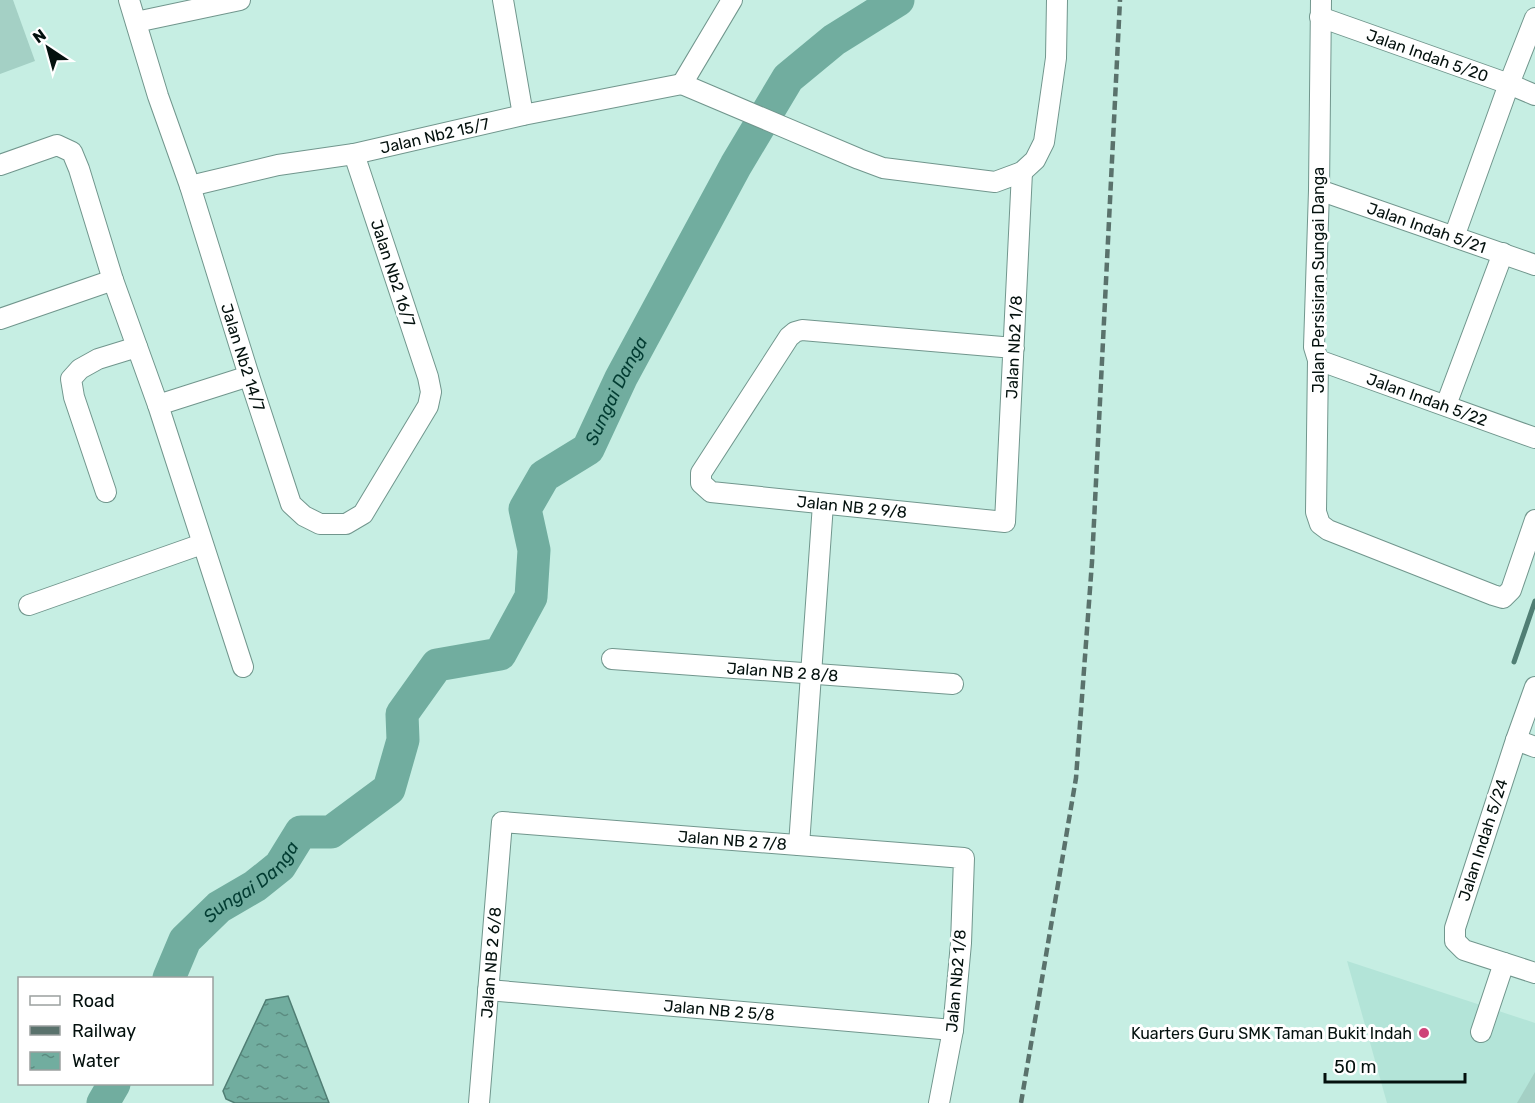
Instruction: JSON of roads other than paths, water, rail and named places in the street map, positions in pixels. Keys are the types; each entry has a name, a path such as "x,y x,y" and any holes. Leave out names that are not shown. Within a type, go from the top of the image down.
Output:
{"street":[{"name":"Jalan Nb2 14/7","path":"129,0 291,504 304,516 320,524 346,524 363,514 428,406 432,392"},
{"path":"136,22 240,0"},
{"path":"503,0 523,115"},
{"path":"732,0 682,84 883,168 995,182 1022,172 1035,160 1044,142 1056,58 1057,0"},
{"name":"Jalan Indah 5/20","path":"1321,9 1535,95"},
{"name":"Jalan Persisiran Sungai Danga","path":"1321,9 1314,347 1318,360 1316,512 1320,524 1328,530 1503,598 1511,590 1535,520"},
{"path":"1454,237 1535,18"},
{"name":"Jalan Nb2 15/7","path":"190,186 278,165 354,154 523,115 682,84"},
{"path":"0,165 57,145 72,152 80,169 113,280 158,405 243,667"},
{"name":"Jalan Nb2 16/7","path":"354,154 432,392"},
{"name":"Jalan Nb2 1/8","path":"1005,522 1022,172"},
{"name":"Jalan Indah 5/21","path":"1319,190 1535,265"},
{"path":"1446,405 1503,253"},
{"path":"0,319 113,280"},
{"name":"Jalan NB 2 9/8","path":"1005,522 711,492 701,483 701,474 789,337 795,332 802,330 1014,348"},
{"path":"106,492 74,397 71,380 80,369 98,359 137,347"},
{"name":"Jalan Indah 5/22","path":"1318,360 1535,438"},
{"path":"158,405 249,376"},
{"path":"799,845 823,504"},
{"path":"29,604 202,544"},
{"name":"Jalan NB 2 8/8","path":"612,659 953,684"},
{"name":"Jalan Indah 5/24","path":"1504,963 1464,950 1455,941 1455,928 1516,740 1534,693"},
{"path":"1516,740 1535,747"},
{"name":"Jalan NB 2 7/8","path":"502,822 964,858"},
{"name":"Jalan NB 2 6/8","path":"479,1103 502,822"},
{"name":"Jalan Nb2 1/8","path":"939,1103 952,1030 961,943 964,858"},
{"path":"1481,1032 1504,963 1535,973"},
{"name":"Jalan NB 2 5/8","path":"488,990 952,1030"}],"water":[{"path":"288,996 329,1103 235,1103 226,1099 223,1091 266,1000"}],"waterway":[{"name":"Sungai Danga","path":"169,977 185,940 219,907 255,886 280,866 301,832 331,832 389,789 403,740 402,714 437,665 500,654 531,597 534,550 525,509 544,476 588,449 621,378 736,165 788,78 834,40 898,0"},
{"path":"1514,662 1535,601"},
{"name":"Sungai Danga","path":"103,1103 113,1085"}],"railway":[{"path":"1021,1103 1076,778 1092,562 1120,0"}],"place":[{"name":"Kuarters Guru SMK Taman Bukit Indah","path":"1424,1033"}]}
